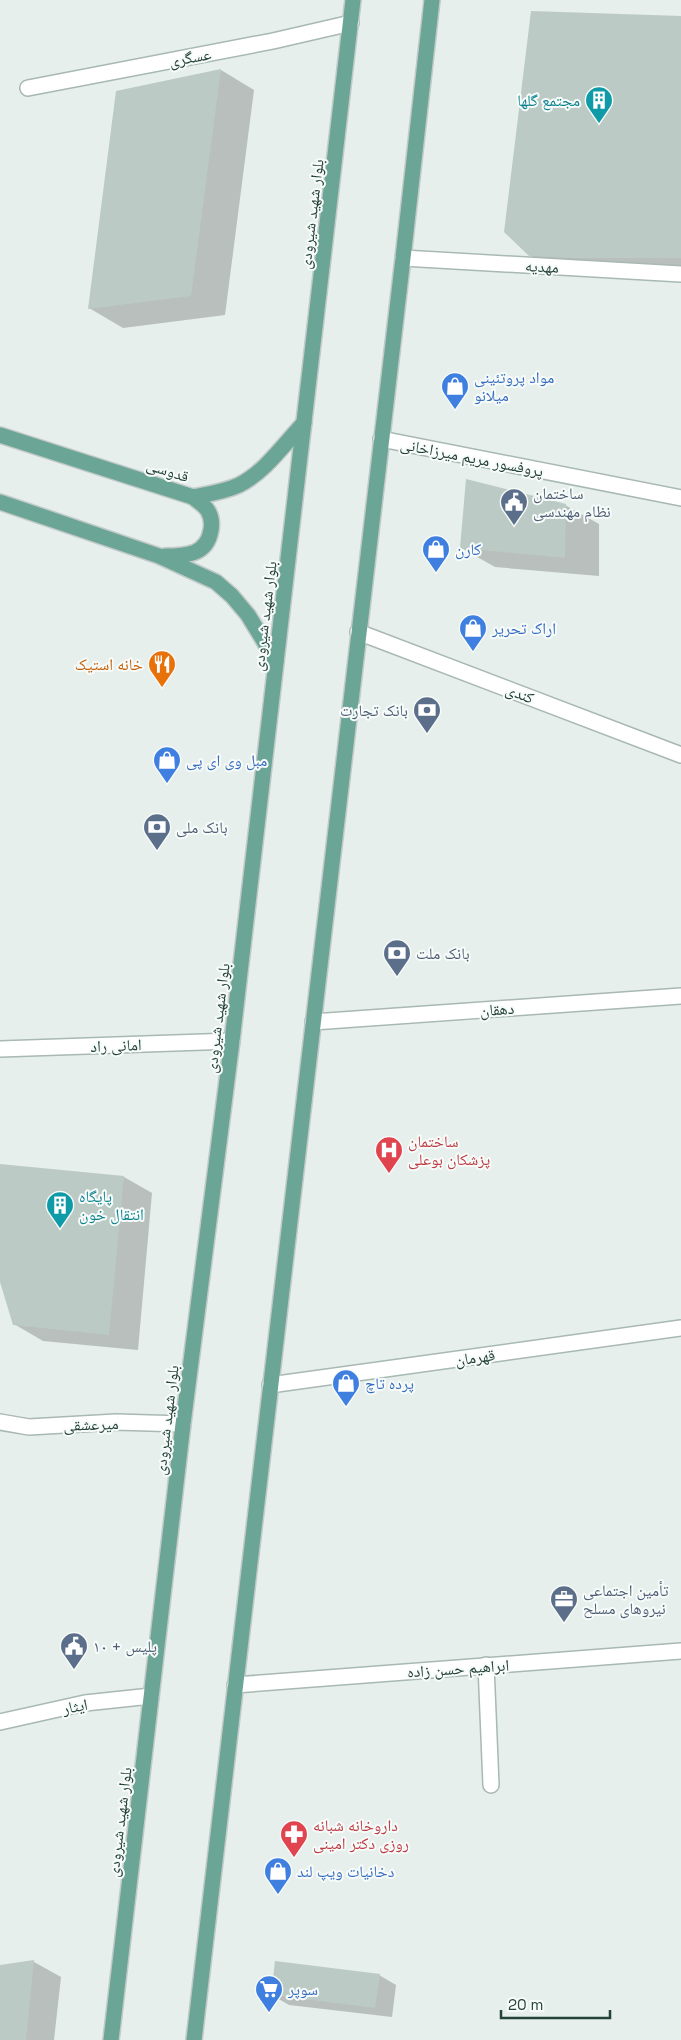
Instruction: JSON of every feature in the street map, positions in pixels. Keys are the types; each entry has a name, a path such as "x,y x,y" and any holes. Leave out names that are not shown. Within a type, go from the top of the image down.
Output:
{"main road":[{"name":"بلوار شهید شیرودی","path":"111,2040 183,1424 232,1041 354,0"},
{"path":"194,2040 432,0"},
{"name":"قدوسی","path":"0,435 193,497 223,492 240,485 256,474 304,423"},
{"path":"159,556 185,556 202,550 210,538 212,523 208,510 193,497"},
{"path":"0,502 159,556 216,582 224,588 248,615 276,661"}],"street":[{"name":"عسگری","path":"28,88 273,41 351,23"},
{"name":"مهدیه","path":"403,258 681,274"},
{"name":"پروفسور مریم میرزاخانی","path":"381,439 681,498"},
{"name":"کندی","path":"358,632 681,755"},
{"name":"دهقان","path":"313,1022 681,996"},
{"name":"امانی راد","path":"0,1049 232,1041"},
{"name":"قهرمان","path":"270,1385 681,1328"},
{"name":"میرعشقی","path":"0,1422 29,1427 116,1422 183,1424"},
{"name":"ابراهیم حسن زاده","path":"236,1685 681,1651"},
{"path":"486,1666 491,1785"},
{"name":"ایثار","path":"0,1722 84,1703 151,1696"}],"building":[{"name":"مجتمع گلها","path":"531,11 681,16 681,258 529,256 504,232"},
{"path":"221,69 191,296 88,309 116,91"},
{"name":"ساختمان نظام مهندسی","path":"466,479 566,504 565,558 460,548"},
{"name":"پایگاه انتقال خون","path":"0,1164 124,1176 109,1335 13,1325 0,1282"},
{"path":"34,1960 26,2040 0,2040 0,1965"},
{"path":"275,1961 380,1974 375,2008 271,1995"}],"place":[{"name":"مجتمع گلها","path":"599,124"},
{"name":"مواد پروتئینی میلانو","path":"455,410"},
{"name":"ساختمان نظام مهندسی","path":"514,526"},
{"name":"کارن","path":"436,573"},
{"name":"اراک تحریر","path":"473,652"},
{"name":"خانه استیک","path":"162,688"},
{"name":"بانک تجارت","path":"427,734"},
{"name":"مبل وی ای پی","path":"167,784"},
{"name":"بانک ملی","path":"157,851"},
{"name":"بانک ملت","path":"397,977"},
{"name":"ساختمان پزشکان بوعلی","path":"389,1174"},
{"name":"پایگاه انتقال خون","path":"60,1229"},
{"name":"پرده تاچ","path":"346,1407"},
{"name":"تأمین اجتماعی نیروهای مسلح","path":"564,1623"},
{"name":"پلیس + ۱۰","path":"74,1670"},
{"name":"داروخانه شبانه روزی دکتر امینی","path":"294,1858"},
{"name":"دخانیات ویپ لند","path":"278,1895"},
{"name":"سوپر","path":"269,2013"}]}
